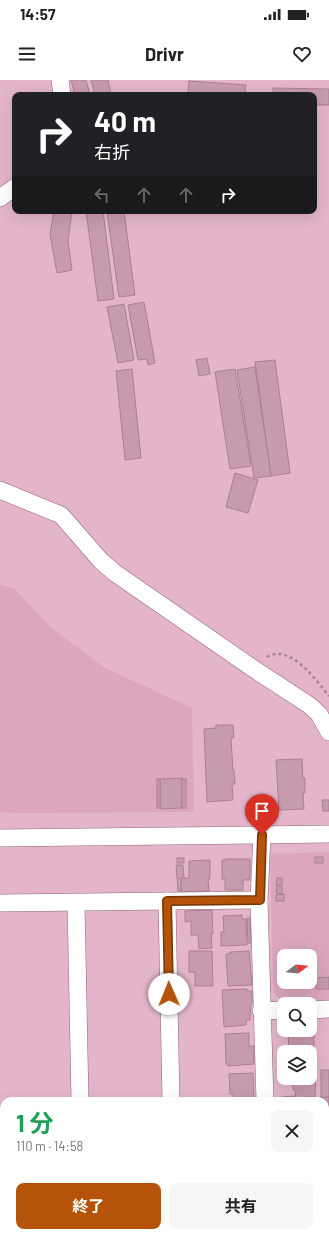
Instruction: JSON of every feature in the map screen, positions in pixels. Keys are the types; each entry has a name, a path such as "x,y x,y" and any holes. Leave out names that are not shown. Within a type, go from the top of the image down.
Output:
{"street":[{"path":"60,80 62,92"},
{"path":"0,198 12,189"},
{"path":"0,490 61,515 101,561 115,573 251,667 309,704 319,714 329,732"},
{"path":"0,838 329,834"},
{"path":"262,835 260,900 264,1097"},
{"path":"0,903 260,900"},
{"path":"167,901 172,1097"},
{"path":"76,903 80,1097"},
{"path":"317,1010 329,1009"},
{"path":"261,1011 277,1010"}],"path":[{"path":"251,667 272,654 286,654 301,664 329,696"}],"shaded area":[{"path":"0,584 15,589 49,626 105,668 192,708 194,812 0,812"},
{"path":"329,852 329,1000 317,1000 317,997 278,997 274,992 270,854"}],"building":[{"path":"71,80 86,80 89,92 74,92"},
{"path":"91,80 108,80 110,92 94,92"},
{"path":"189,81 246,85 245,92 188,92"},
{"path":"273,88 329,89 329,105 317,105 317,92 273,92"},
{"path":"53,214 72,214 68,241 72,270 57,273 50,234"},
{"path":"86,214 103,214 114,299 98,301"},
{"path":"107,214 124,214 135,295 119,297"},
{"path":"144,302 155,363 148,365 147,359 138,360 128,305"},
{"path":"124,304 134,360 118,363 107,307"},
{"path":"207,358 210,374 199,376 196,360"},
{"path":"275,360 290,473 271,476 255,362"},
{"path":"255,367 271,476 254,478 237,370"},
{"path":"132,369 141,458 125,460 116,371"},
{"path":"235,369 251,466 230,469 215,372"},
{"path":"235,473 258,480 248,513 226,507"},
{"path":"216,725 233,725 234,738 231,738 235,784 232,784 233,800 207,802 204,729 216,728"},
{"path":"302,759 303,778 305,778 305,793 303,792 304,809 279,810 276,760"},
{"path":"182,778 182,808 160,809 160,779"},
{"path":"157,779 160,779 160,808 157,808"},
{"path":"182,779 186,779 186,808 182,808"},
{"path":"322,800 329,800 329,811 323,811"},
{"path":"315,857 323,857 323,863 315,863"},
{"path":"177,858 184,858 184,863 177,863"},
{"path":"225,859 250,859 250,880 243,880 243,890 225,890 225,879 222,879 222,860 226,860"},
{"path":"210,860 210,879 208,879 209,891 181,892 181,878 189,878 189,861"},
{"path":"176,865 183,865 184,878 181,878 181,891 178,891"},
{"path":"277,878 282,878 282,885 276,885"},
{"path":"277,886 282,886 282,894 276,893"},
{"path":"284,894 284,901 276,901 276,895"},
{"path":"212,910 212,948 199,949 198,935 191,935 191,921 185,922 185,911"},
{"path":"242,915 242,919 246,919 247,945 221,946 221,932 224,932 223,916"},
{"path":"247,918 250,918 251,943 248,943"},
{"path":"189,951 212,951 213,986 195,986 195,972 189,972"},
{"path":"249,951 252,985 228,986 226,954 230,954 230,952"},
{"path":"329,977 329,989 317,989 317,978"},
{"path":"247,989 247,991 252,991 250,1020 246,1020 246,1025 224,1027 222,990"},
{"path":"249,1033 249,1046 254,1046 254,1064 228,1066 228,1064 226,1064 225,1034"},
{"path":"288,1037 314,1037 314,1045 289,1045"},
{"path":"321,1070 329,1070 329,1097 321,1097"},
{"path":"253,1073 254,1097 233,1097 233,1094 230,1094 229,1074"},
{"path":"293,1085 316,1085 315,1097 296,1097 295,1090 293,1089"}],"route":[{"path":"169,994 167,901 260,900 262,835"}]}
